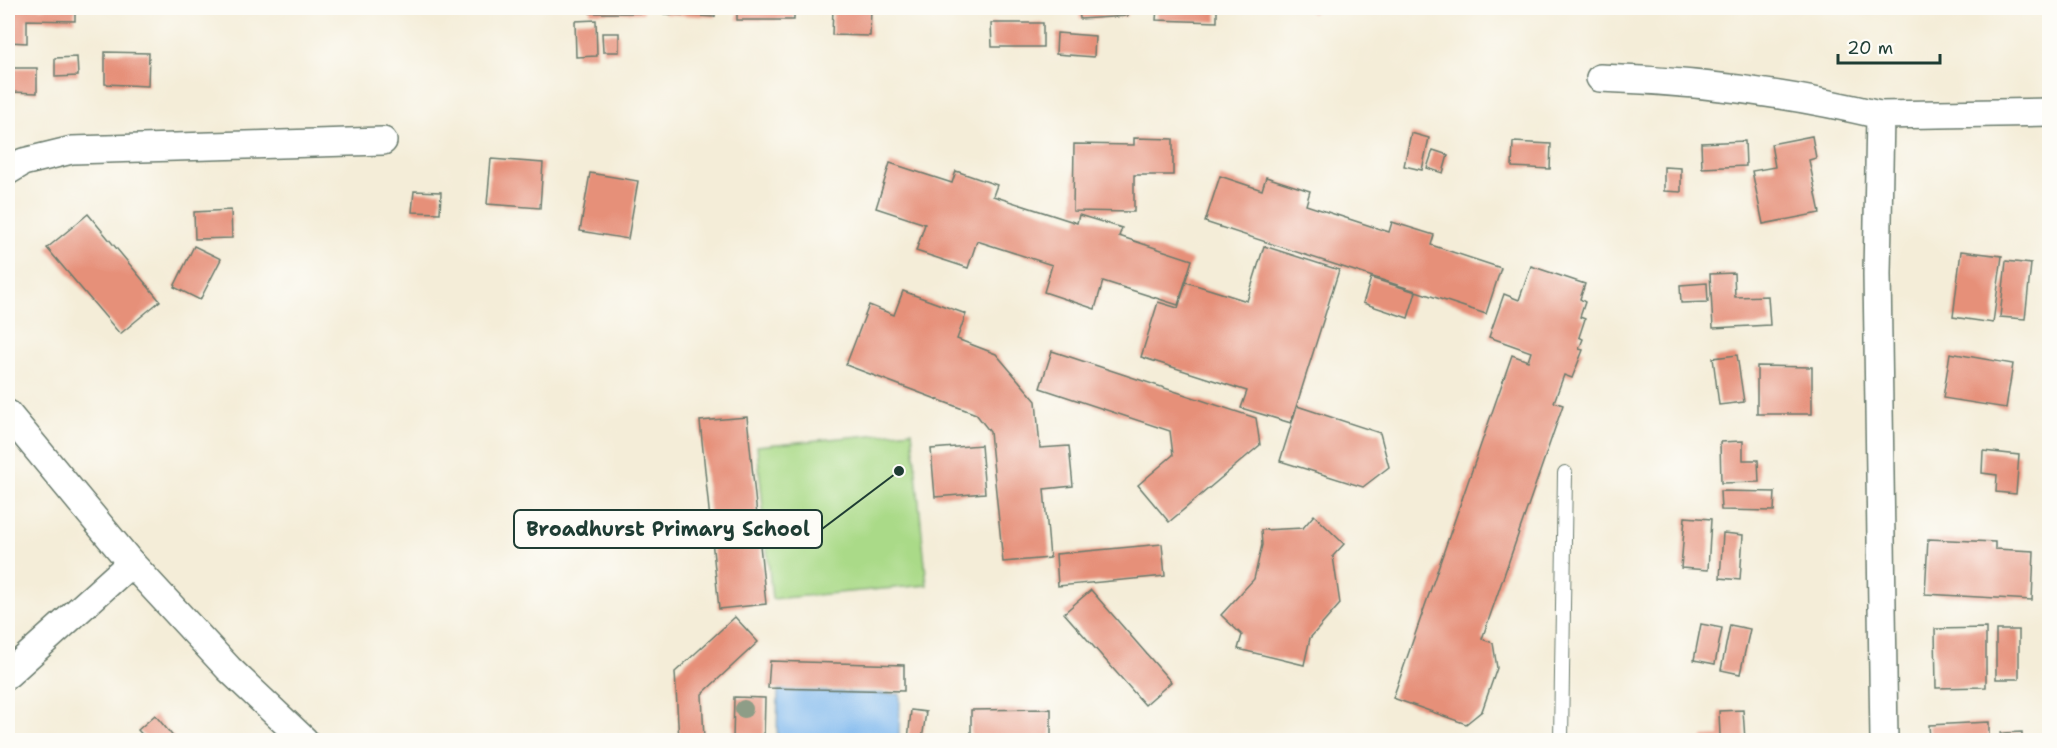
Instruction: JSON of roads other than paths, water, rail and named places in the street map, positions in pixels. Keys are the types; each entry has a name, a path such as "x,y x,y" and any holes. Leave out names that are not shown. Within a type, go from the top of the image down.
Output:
{"street":[{"path":"1600,78 1645,80 1809,98 1880,115 2049,112"},
{"path":"1880,115 1877,274 1884,741"},
{"path":"8,171 23,162 72,150 383,141"},
{"path":"8,414 131,563 229,669 304,741"},
{"path":"8,674 131,563"}],"lane":[{"path":"1561,741 1565,473"}],"water":[{"path":"778,690 900,694 899,740 777,740"}],"place":[{"name":"Broadhurst Primary School","path":"899,471"}]}
